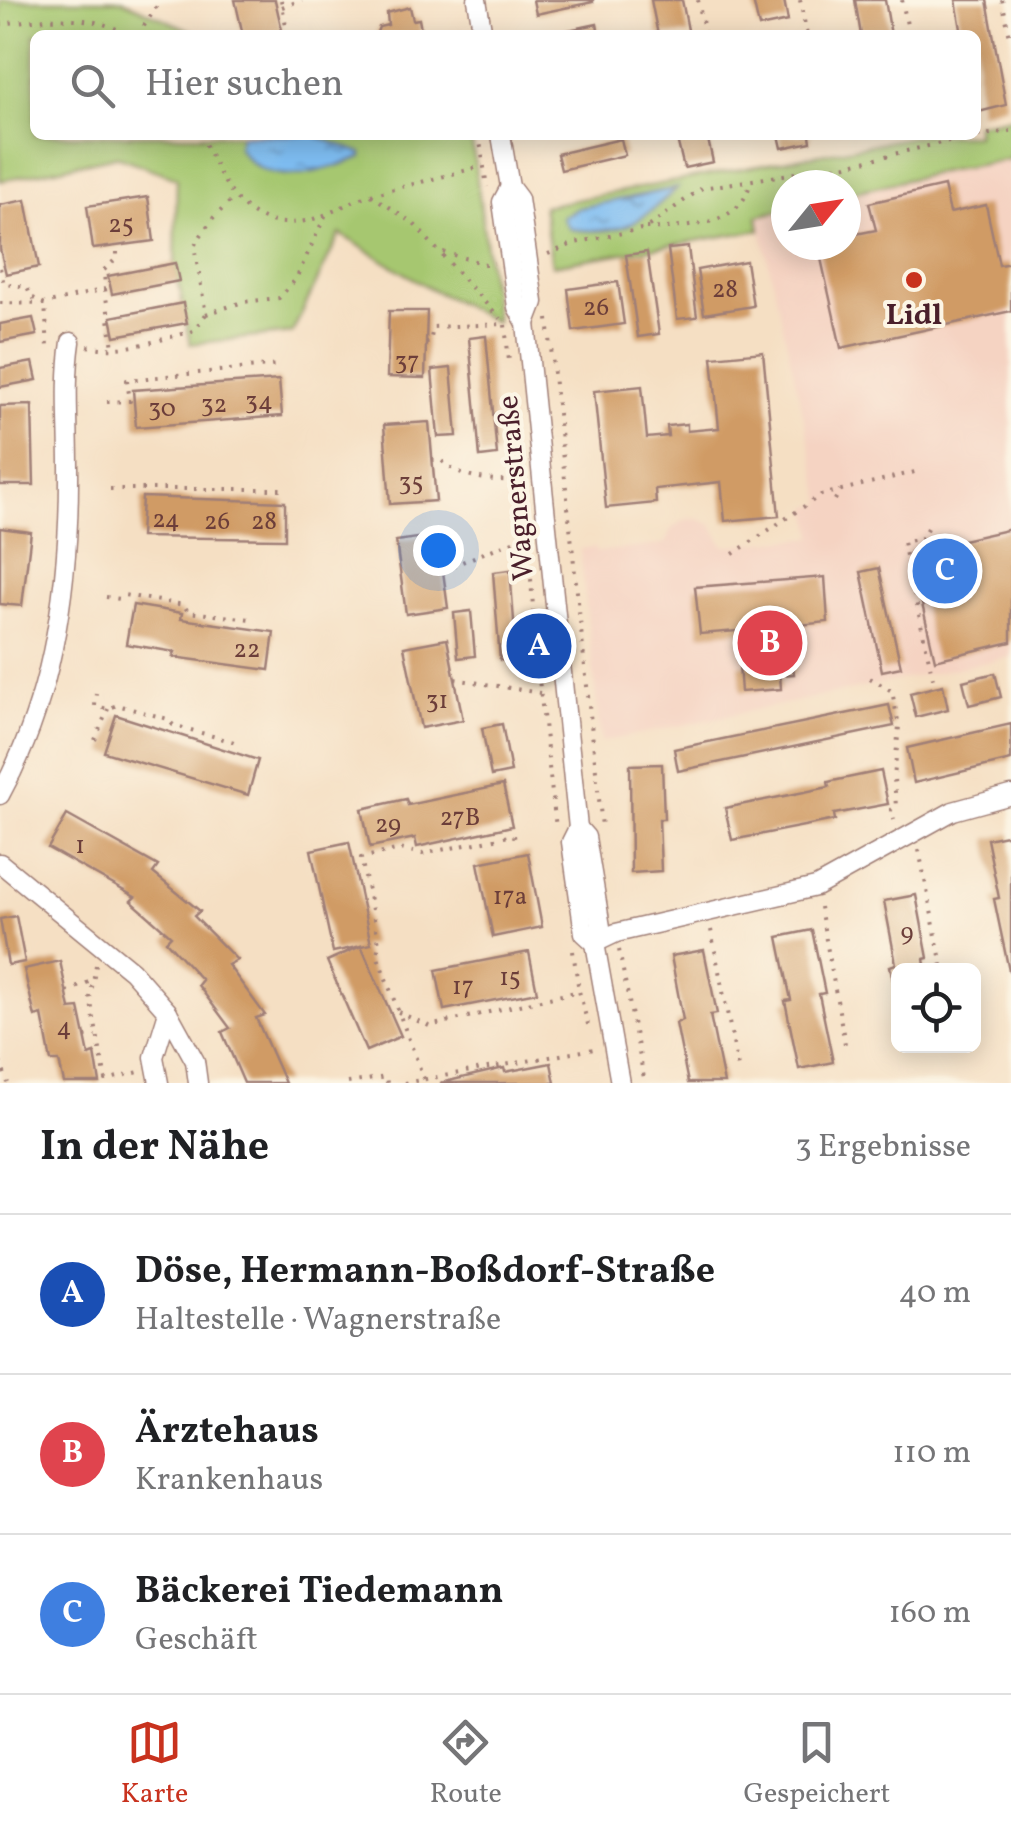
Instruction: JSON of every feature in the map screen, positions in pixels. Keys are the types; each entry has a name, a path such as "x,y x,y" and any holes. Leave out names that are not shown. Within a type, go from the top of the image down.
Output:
{"street":[{"path":"477,0 482,30"},
{"name":"Wagnerstraße","path":"502,140 510,187 519,199 534,302 526,323 578,828 586,837 601,927 595,942 620,1083"},
{"path":"0,795 30,739 54,636 68,516 66,375 70,342"},
{"path":"595,942 616,932 816,887 953,811 1011,795"},
{"path":"0,863 103,946 154,993 194,1061 198,1083"},
{"path":"158,1075 157,1040 168,1012"}],"path":[{"path":"141,30 161,0"},
{"path":"280,0 287,30"},
{"path":"282,7 302,0"},
{"path":"698,0 704,30"},
{"path":"800,0 806,30"},
{"path":"902,0 908,30"},
{"path":"1002,0 1011,41"},
{"path":"0,24 90,20 115,30"},
{"path":"981,135 1011,131"},
{"path":"204,140 233,199 251,214 281,221 304,222 351,200 484,166"},
{"path":"646,228 702,188 847,165 953,140"},
{"path":"542,255 646,228 690,227 738,208 745,200 750,181"},
{"path":"371,196 413,223 504,324 433,327 430,343 426,343"},
{"path":"206,314 194,246 212,219 233,199"},
{"path":"70,342 113,348 194,331 206,314 243,302 279,298 296,279 326,214"},
{"path":"113,348 104,270 118,258 117,250"},
{"path":"443,252 484,264 498,262"},
{"path":"0,268 4,284 26,287 31,297 46,304"},
{"path":"0,303 46,304 105,289"},
{"path":"46,304 48,346"},
{"path":"547,310 602,826"},
{"path":"107,402 130,401 126,380 279,365"},
{"path":"432,460 441,460 448,467 489,481 522,480"},
{"path":"733,554 820,495 915,472"},
{"path":"110,489 283,489"},
{"path":"835,500 840,490"},
{"path":"927,528 922,538 903,542 934,683"},
{"path":"443,570 527,535"},
{"path":"106,596 120,599 124,595 184,605 188,612 251,619 252,624"},
{"path":"537,662 557,833"},
{"path":"870,678 892,691 899,726 894,778 896,808 891,810 908,835 941,963"},
{"path":"455,679 540,693"},
{"path":"96,693 96,706 108,709 117,705 168,719 173,725 234,742 234,747"},
{"path":"94,740 108,709"},
{"path":"424,1080 376,955 379,942 361,858 400,849 422,854 514,834 515,842"},
{"path":"816,887 845,1044"},
{"path":"712,911 711,930 738,1068"},
{"path":"616,932 645,1083"},
{"path":"103,946 90,998 103,1080 158,1075"},
{"path":"66,992 93,980"},
{"path":"398,1012 430,1026 580,991 594,1048 404,1083"},
{"path":"85,1037 96,1036"},
{"path":"0,1062 8,1083"},
{"path":"348,1083 386,1077 387,1083"}],"shaded area":[{"path":"1011,159 1011,657 601,742 580,549 596,547 597,552 660,545 666,542 671,529 686,519 712,525 724,546 814,537 809,507 823,503 758,216 771,213 771,260 861,260 861,190"}],"green space":[{"path":"0,0 122,0 189,30 30,30 30,140 472,143 496,322 429,288 340,234 292,333 190,344 175,263 177,178 116,156 0,181"},
{"path":"1011,117 1011,159 861,190 861,170 771,170 771,213 758,216 760,230 552,265 543,206 895,140 981,140 981,123"}],"water":[{"path":"240,140 327,140 362,153 362,157 312,172 279,174 263,170 238,147"},
{"path":"677,188 640,218 618,228 570,229 562,217 579,208"}],"building":[{"path":"235,0 275,0 282,30 242,30"},
{"path":"533,0 593,0 593,2 536,14"},
{"path":"651,0 682,0 688,30 657,30"},
{"path":"753,0 784,0 788,21 759,27"},
{"path":"855,0 885,0 890,30 860,30"},
{"path":"956,0 987,0 1006,105 981,111 981,30 961,30"},
{"path":"410,7 421,30 378,30 388,25 387,13"},
{"path":"597,24 598,30 568,30"},
{"path":"621,140 625,155 561,170 557,154"},
{"path":"677,140 708,140 713,162 684,168"},
{"path":"780,140 811,140 811,142 782,148"},
{"name":"Lidl","path":"944,186 950,213 986,205 999,265 1011,263 1011,311 841,348 821,260 861,260 861,233 876,230 869,203"},
{"path":"148,197 154,241 93,249 87,206"},
{"path":"26,200 39,267 6,274 0,249 0,205"},
{"path":"688,247 697,317 677,319 668,249"},
{"path":"647,252 659,334 638,337 626,255"},
{"path":"746,261 753,306 704,314 697,270"},
{"path":"175,263 179,281 112,294 108,276"},
{"path":"618,282 624,324 573,331 568,289"},
{"path":"183,303 187,323 115,336 111,317"},
{"path":"389,311 427,311 425,378 387,377"},
{"path":"33,318 37,335 0,342 0,324"},
{"path":"486,336 497,455 480,457 469,338"},
{"path":"763,352 779,516 725,521 721,482 655,489 656,503 606,508 594,391 642,386 647,438 668,436 667,426 687,424 687,431 719,428 712,357"},
{"path":"33,362 37,380 0,387 0,368"},
{"path":"451,368 457,436 438,437 432,370"},
{"path":"279,380 282,416 136,427 133,390"},
{"path":"32,405 34,485 0,485 0,406"},
{"path":"429,422 436,501 390,504 384,425"},
{"path":"142,497 285,502 285,539 140,537"},
{"path":"0,528 31,532 22,606 0,604"},
{"path":"1011,529 1011,642 935,660 910,552"},
{"path":"438,535 448,608 406,614 396,541"},
{"path":"879,568 901,667 882,671 861,572"},
{"path":"510,570 517,659 500,660 493,572"},
{"path":"825,577 828,622 789,626 794,674 780,675 781,689 741,692 739,665 751,664 749,630 700,634 695,587"},
{"path":"133,605 182,613 181,619 274,632 269,670 173,657 175,652 126,644"},
{"path":"471,611 475,656 458,658 454,613"},
{"path":"447,639 463,720 421,728 404,647"},
{"path":"995,673 1001,697 969,705 963,681"},
{"path":"943,685 948,709 916,717 910,693"},
{"path":"889,705 894,726 678,771 674,749"},
{"path":"116,715 258,760 248,795 104,752"},
{"path":"502,724 511,772 491,776 482,728"},
{"path":"1011,724 1011,760 914,783 907,748"},
{"path":"662,764 661,871 631,873 630,765"},
{"path":"881,771 888,804 834,814 835,820 732,840 725,808 829,787 828,782"},
{"path":"503,785 512,826 417,847 415,838 370,847 362,809 406,799 408,805"},
{"path":"67,815 158,866 153,873 200,911 194,916 237,960 228,965 265,1015 256,1018 285,1083 244,1083 222,1032 230,1028 198,985 202,980 166,941 171,936 131,901 135,897 48,848"},
{"path":"1011,834 1011,971 1009,971 987,839"},
{"path":"349,842 371,944 333,952 311,850"},
{"path":"528,853 542,927 493,937 478,863"},
{"path":"916,895 928,958 925,963 896,963 884,901"},
{"path":"16,916 25,962 8,965 0,919"},
{"path":"812,930 825,993 819,994 833,1062 799,1069 785,1001 791,1000 778,937"},
{"path":"361,946 401,1036 366,1051 327,961"},
{"path":"704,950 717,1014 710,1015 724,1083 688,1083 676,1023 683,1020 671,956"},
{"path":"529,952 537,992 444,1010 436,970"},
{"path":"60,961 70,1009 79,1008 89,1055 95,1053 100,1083 64,1083 59,1061 51,1061 42,1015 35,1017 24,969"},
{"path":"551,1063 555,1083 440,1083 504,1068 505,1072"}],"place":[{"name":"Lidl","path":"914,280"},
{"name":"Bäckerei Tiedemann","path":"945,571"},
{"name":"Ärztehaus","path":"770,643"},
{"name":"Döse, Hermann-Boßdorf-Straße","path":"539,646"}]}
